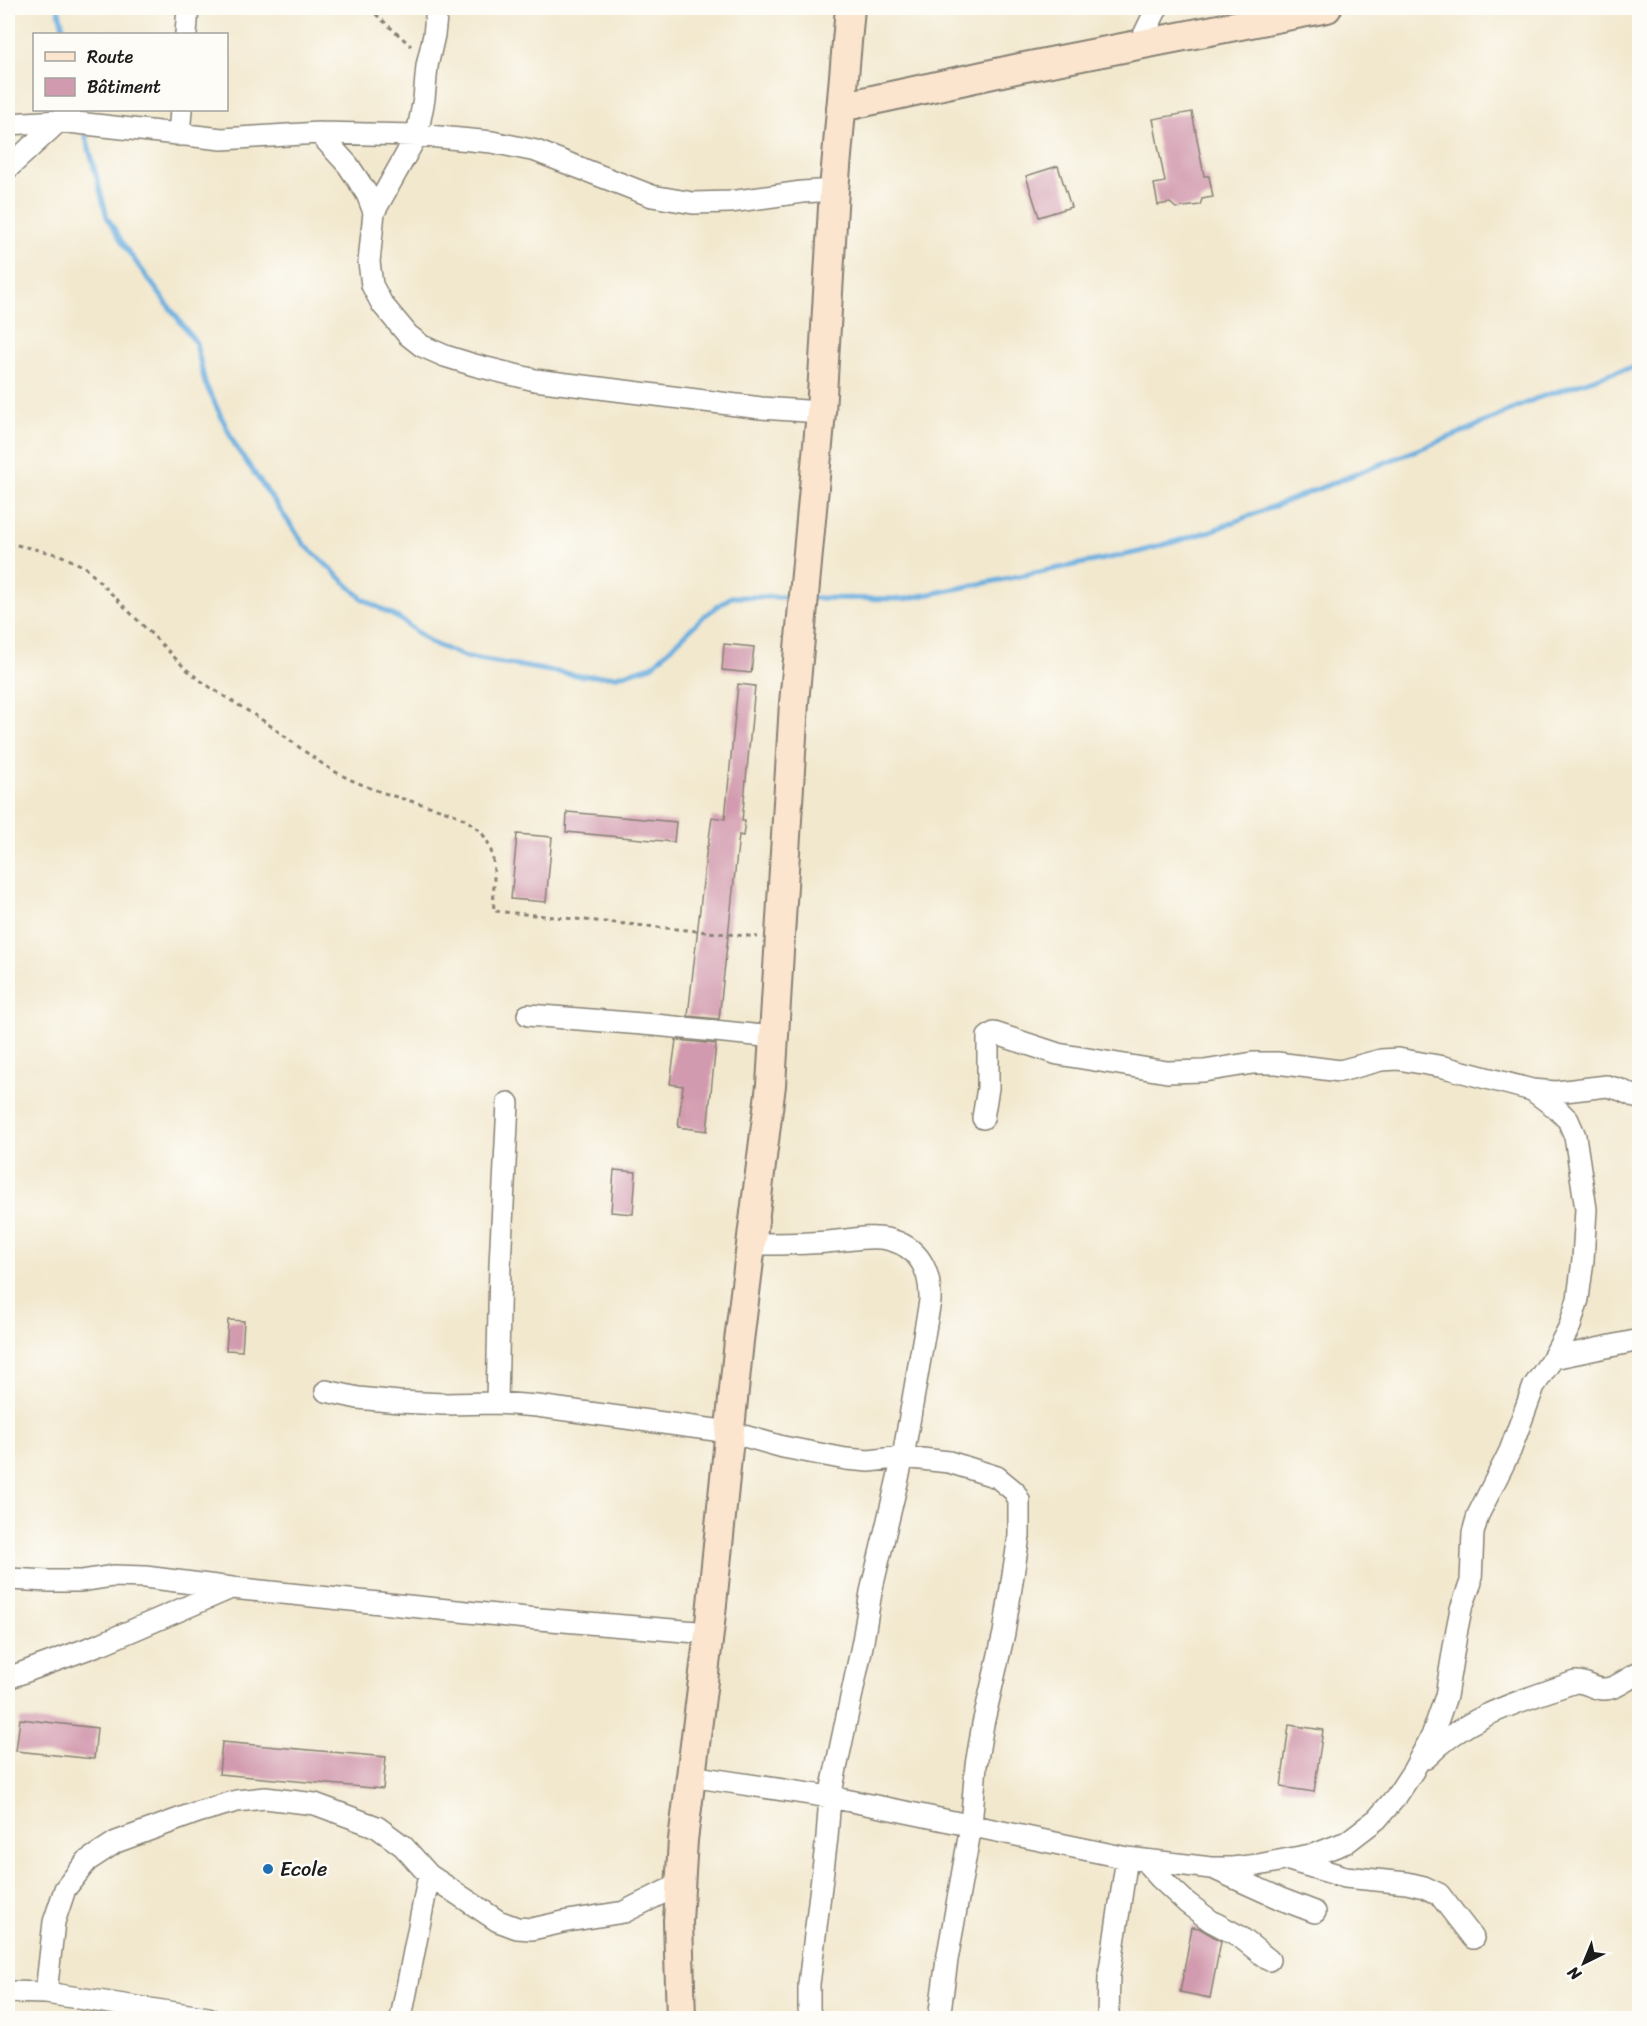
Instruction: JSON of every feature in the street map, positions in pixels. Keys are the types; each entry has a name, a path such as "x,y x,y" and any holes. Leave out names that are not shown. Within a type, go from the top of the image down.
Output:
{"main road":[{"path":"681,2019 678,1922 683,1840 709,1633 771,1085 794,703 821,412 834,190 850,8"},
{"path":"841,107 1327,8"}],"street":[{"path":"186,33 188,8"},
{"path":"437,8 417,135 374,212 369,262 372,285 382,304 408,335 430,349 474,365 534,380 761,408 821,412"},
{"path":"1139,45 1156,8"},
{"path":"179,135 181,111"},
{"path":"8,124 59,121 222,139 319,133 417,135 492,142 536,151 652,196 693,203 730,202 834,190"},
{"path":"8,168 59,121"},
{"path":"319,133 348,165 367,194 374,212"},
{"path":"528,1015 774,1037"},
{"path":"983,1118 988,1088 988,1037 994,1033 1066,1056 1167,1072 1204,1071 1253,1063 1276,1063 1340,1071 1381,1060 1398,1059 1444,1067 1532,1090 1556,1092 1606,1086 1640,1099"},
{"path":"690,1776 830,1797 1136,1859 1211,1868 1233,1868 1316,1854 1347,1842 1377,1819 1396,1797 1432,1736 1446,1696 1461,1609 1471,1582 1473,1533 1479,1515 1510,1451 1534,1386 1553,1358 1570,1326 1578,1299 1586,1209 1575,1136 1568,1120 1532,1090"},
{"path":"497,1403 501,1233 508,1103"},
{"path":"753,1244 888,1239 918,1257 927,1269 931,1285 903,1457 871,1592 830,1797 809,1984 810,2019"},
{"path":"1553,1358 1640,1340"},
{"path":"326,1391 358,1398 399,1402 497,1403 600,1413 730,1432 783,1447 846,1459 869,1461 903,1457 950,1462 997,1477 1014,1491 1019,1500 1019,1536 1004,1633 976,1765 971,1826 946,1960 939,2019"},
{"path":"8,1579 81,1581 113,1576 145,1577 527,1618 709,1633"},
{"path":"8,1678 103,1643 232,1588"},
{"path":"1413,1771 1454,1733 1497,1709 1575,1682 1583,1682 1603,1689 1612,1688 1640,1673"},
{"path":"46,1993 54,1922 65,1889 87,1861 116,1842 198,1812 237,1801 265,1798 315,1804 377,1827 403,1846 429,1875 498,1922 517,1928 532,1929 624,1912 680,1884"},
{"path":"1136,1859 1187,1903 1211,1921 1239,1936 1269,1960"},
{"path":"1108,2019 1109,1976 1136,1859"},
{"path":"1289,1860 1345,1877 1407,1883 1424,1887 1439,1894 1473,1938"},
{"path":"1211,1868 1314,1911"},
{"path":"401,2019 429,1875"},
{"path":"8,1992 46,1993 207,2019"}],"path":[{"path":"369,8 411,47 427,66"},
{"path":"8,543 60,555 85,567 184,668 202,683 252,713 305,753 341,775 373,789 438,808 463,818 476,827 486,838 490,850 495,875 492,893 494,911 781,940"}],"building":[{"path":"1192,112 1204,176 1209,176 1213,197 1202,199 1200,205 1176,208 1170,203 1158,205 1154,184 1165,182 1153,119"},
{"path":"1058,166 1071,207 1039,217 1026,176"},
{"path":"724,644 754,647 751,673 722,670"},
{"path":"738,684 755,686 742,821 745,821 743,836 739,835 719,1019 688,1016 712,817 725,819"},
{"path":"567,812 676,822 674,842 566,832"},
{"path":"517,834 552,837 546,902 511,899"},
{"path":"676,1040 716,1044 707,1131 678,1127 683,1086 670,1084"},
{"path":"614,1170 636,1172 633,1214 611,1212"},
{"path":"228,1320 244,1321 242,1351 226,1350"},
{"path":"20,1719 97,1728 94,1759 16,1751"},
{"path":"1289,1725 1323,1730 1314,1792 1281,1787"},
{"path":"222,1742 386,1757 383,1789 219,1774"},
{"path":"1192,1927 1199,1928 1221,1941 1210,1998 1180,1992"}],"waterway":[{"path":"58,8 65,33"},
{"path":"84,129 107,217 127,250 196,343 205,383 236,447 304,544 363,599 400,619 431,643 466,657 581,676 617,676 652,666 704,616 731,597 795,597"},
{"path":"811,598 905,599 1139,552 1211,531 1465,431 1535,399 1614,372 1640,366"}],"place":[{"name":"Ecole","path":"268,1869"}]}
